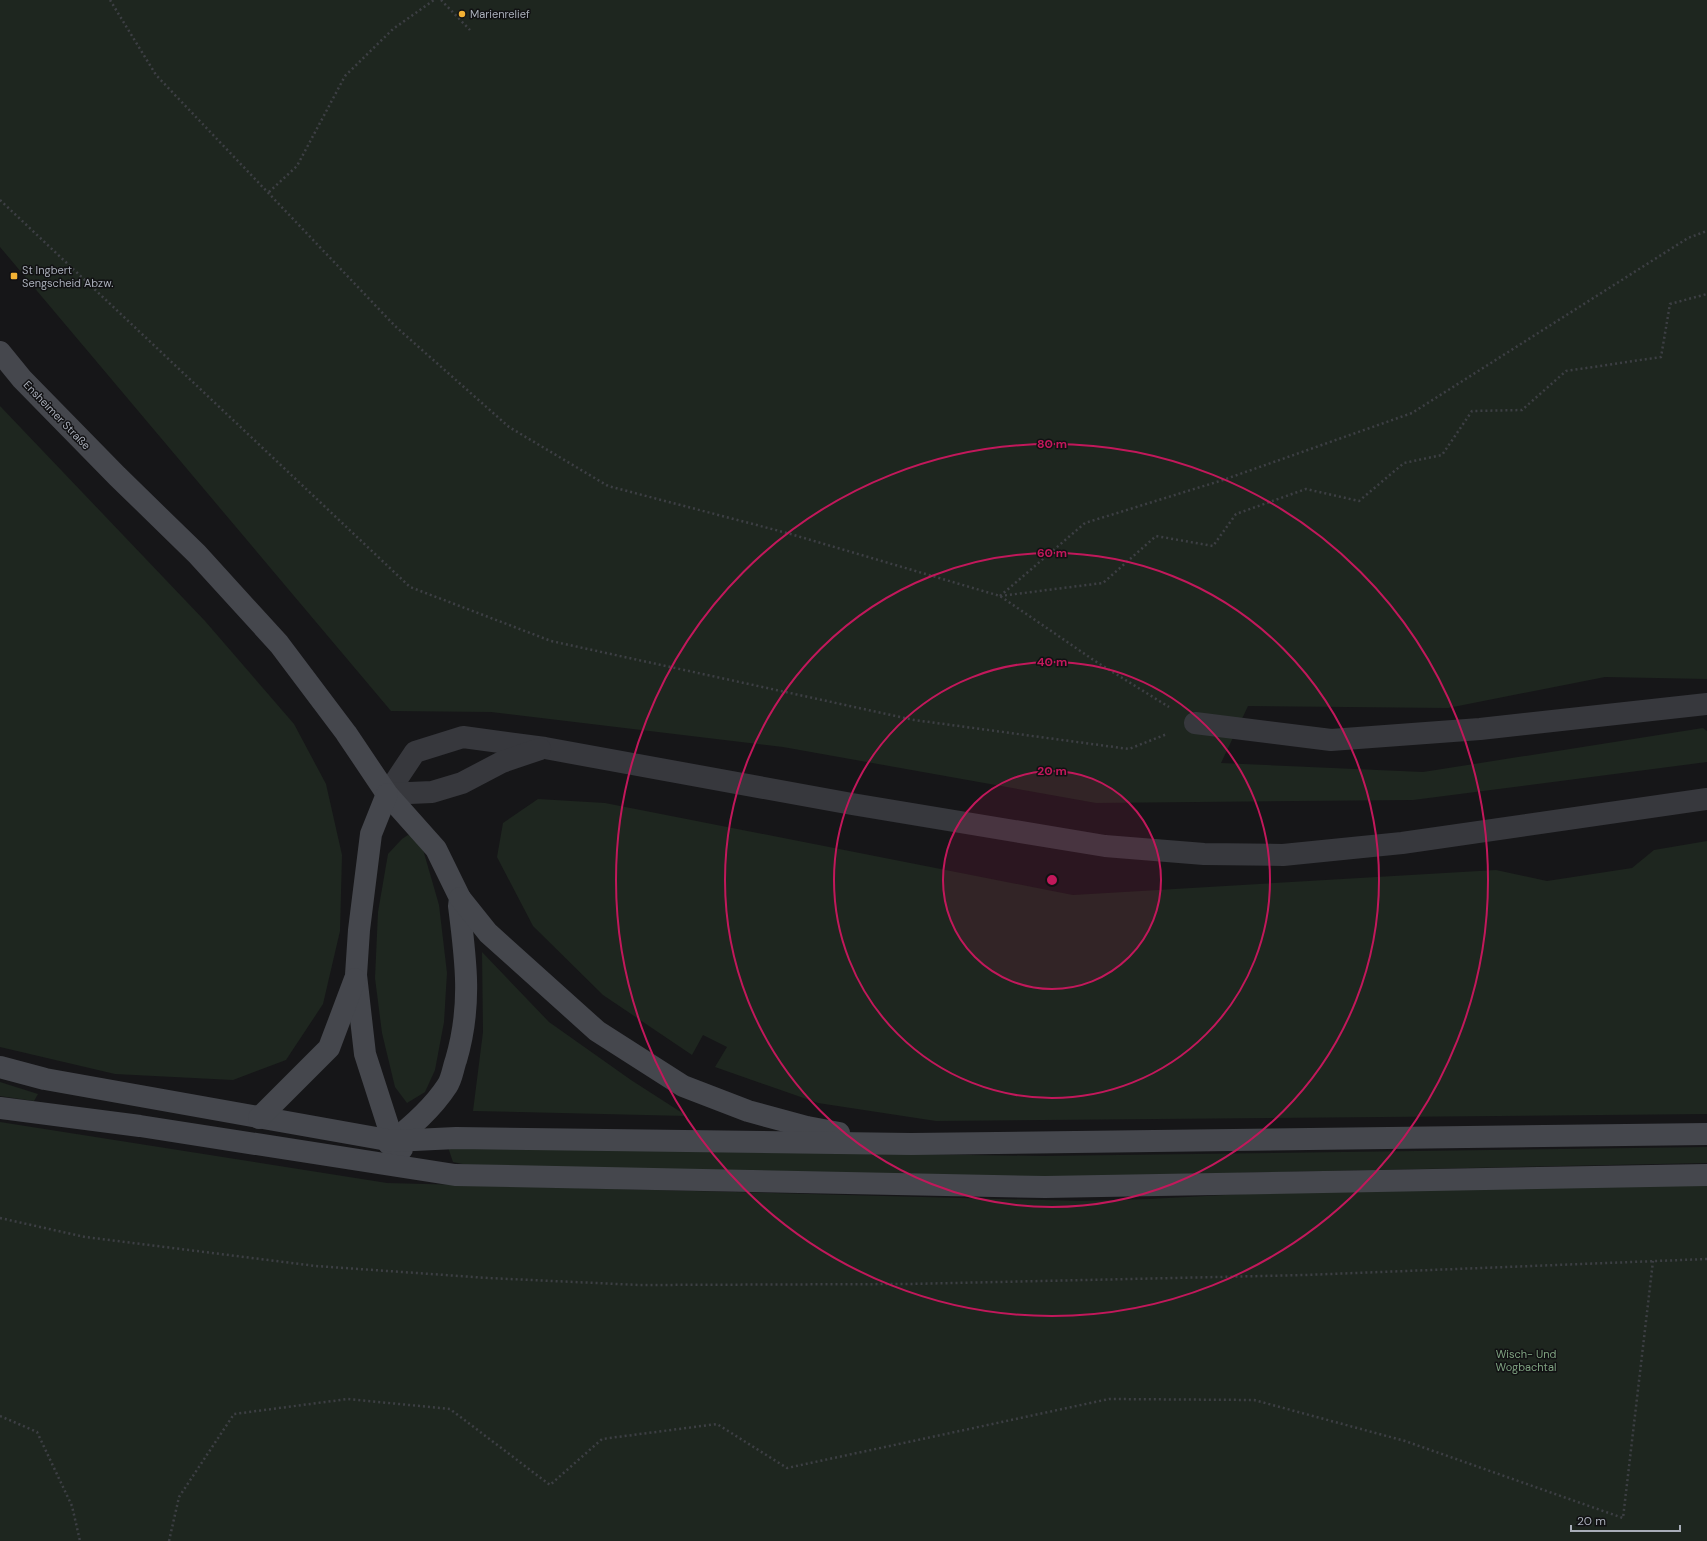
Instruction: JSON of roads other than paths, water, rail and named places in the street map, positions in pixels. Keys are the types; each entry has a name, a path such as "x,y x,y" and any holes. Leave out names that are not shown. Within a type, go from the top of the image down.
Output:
{"main road":[{"name":"Ensheimer Straße","path":"0,352 22,378 117,476 197,554 279,644 346,733 387,794 436,849 460,898"},
{"path":"387,794 371,834 359,930 356,975 365,1054 393,1141 412,1158 455,1175"},
{"path":"349,1160 374,1156 426,1113 448,1084 461,1042 466,1010 467,968 459,906 460,898"},
{"path":"460,898 488,933 597,1031 683,1086 748,1111 807,1127 911,1144"},
{"path":"259,1118 329,1048 356,975"},
{"path":"0,1067 45,1079 393,1141 456,1138 911,1144 1707,1134"},
{"path":"0,1108 140,1126 349,1160 455,1175 1045,1187 1707,1175"}],"street":[{"path":"1195,723 1331,740 1480,729 1707,704"},
{"path":"387,794 415,752 463,737 545,748 852,804 1105,846 1204,854 1283,855 1402,843 1707,799"},
{"path":"387,794 432,792 462,783 502,762 545,748"}],"place":[{"name":"Marienrelief","path":"462,14"},
{"name":"St Ingbert Sengscheid Abzw.","path":"14,276"}],"park label":[{"name":"Wisch- Und Wogbachtal","path":"1526,1360"}]}
